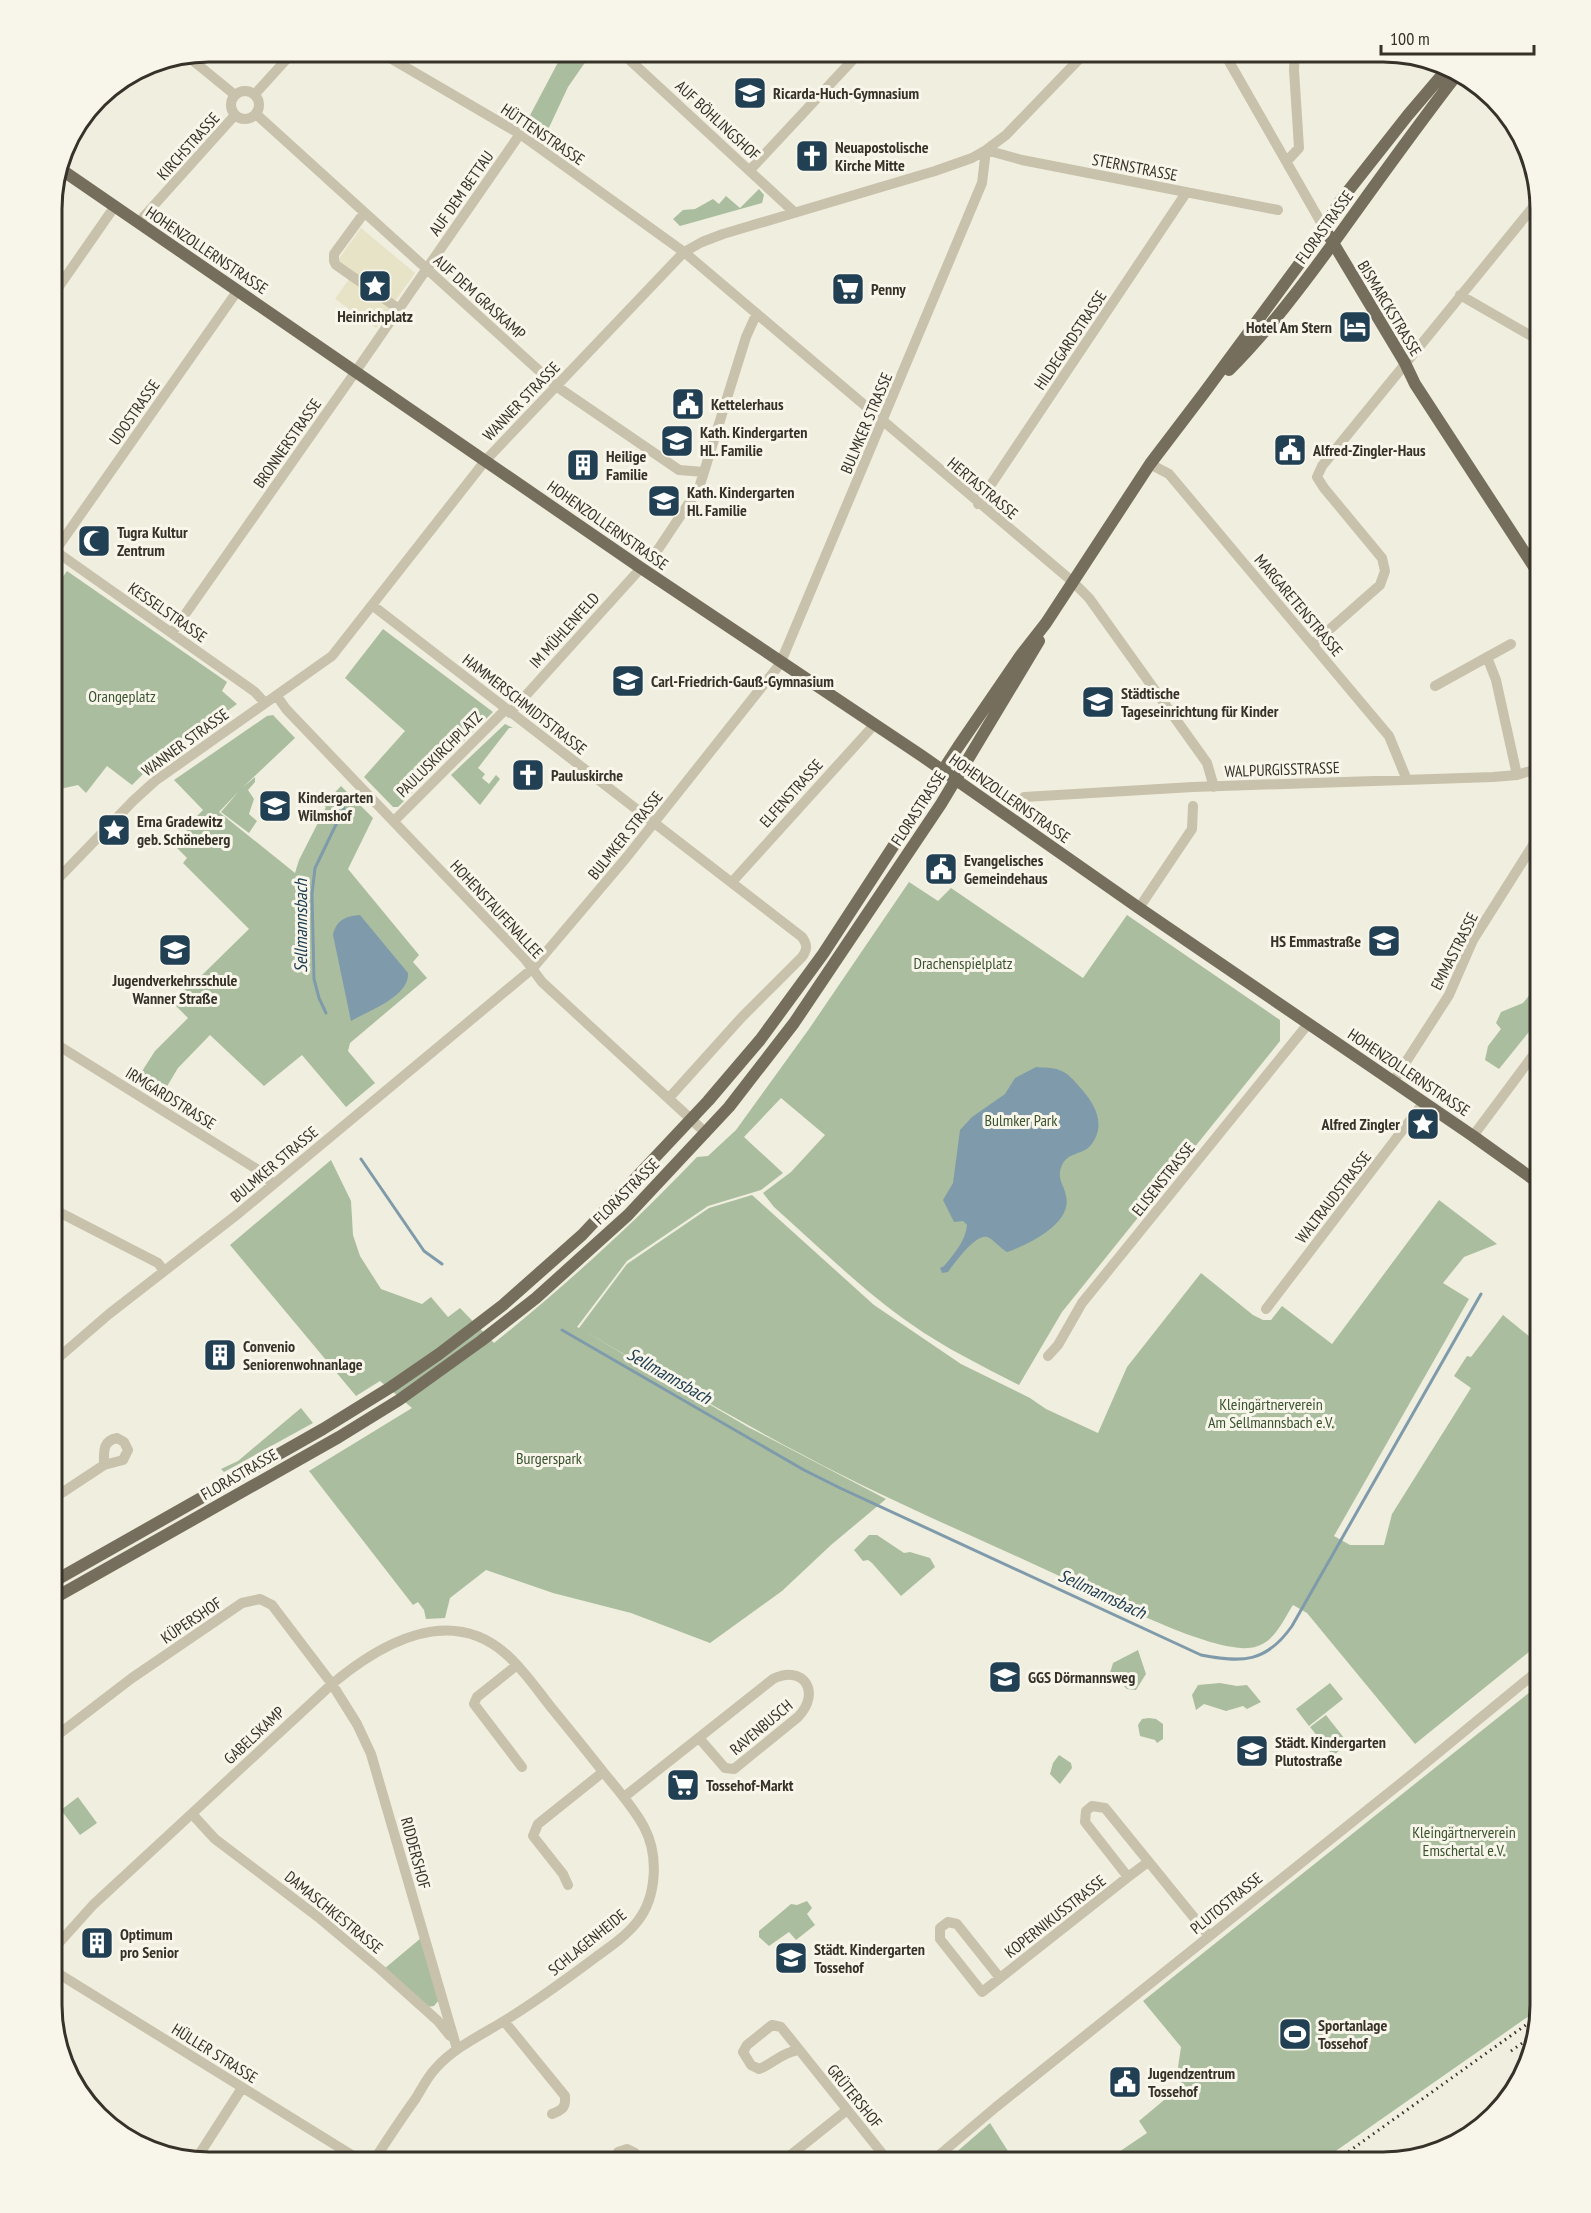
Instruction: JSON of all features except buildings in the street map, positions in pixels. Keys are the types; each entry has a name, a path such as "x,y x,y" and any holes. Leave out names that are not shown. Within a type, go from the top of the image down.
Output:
{"main road":[{"name":"FLORASTRASSE","path":"62,1577 323,1429 382,1393 439,1354 503,1305 582,1235 692,1119 760,1040 823,954 942,771 1021,655 1046,623 1150,464 1308,252 1323,226 1408,115 1442,75"},
{"name":"FLORASTRASSE","path":"1204,393 1245,354 1317,266 1410,135 1453,80"},
{"name":"HOHENZOLLERNSTRASSE","path":"66,173 640,568 874,724 1530,1177"},
{"name":"BISMARCKSTRASSE","path":"1323,226 1422,394 1530,561"},
{"name":"FLORASTRASSE","path":"62,1594 339,1437 399,1400 490,1334 570,1269 633,1209 706,1133 758,1072 794,1023 881,895 955,780 1036,649 1046,623"}],"street":[{"path":"255,94 284,62"},
{"name":"HÜTTENSTRASSE","path":"397,62 520,134 684,252"},
{"name":"AUF BÖHLINGSHOF","path":"632,62 794,212"},
{"path":"750,170 851,62"},
{"name":"WANNER STRASSE","path":"62,875 155,781 332,656 485,460 684,252 723,234 957,165 986,150 1021,120 1076,62"},
{"name":"BISMARCKSTRASSE","path":"1229,62 1323,226"},
{"path":"1287,161 1299,148 1294,62"},
{"path":"194,63 235,95 242,91 255,94"},
{"path":"255,94 259,106 256,114"},
{"name":"KIRCHSTRASSE","path":"235,95 231,107 235,115 248,119 256,114"},
{"name":"AUF DEM GRASKAMP","path":"256,114 556,386 679,470 704,472"},
{"name":"KIRCHSTRASSE","path":"138,223 235,115"},
{"name":"AUF DEM BETTAU","path":"427,269 520,134"},
{"name":"STERNSTRASSE","path":"986,150 1022,160 1278,210"},
{"name":"BULMKER STRASSE","path":"62,1355 109,1314 273,1185 532,969 654,822 780,663 883,423 982,183 986,150"},
{"name":"HILDEGARDSTRASSE","path":"978,504 1186,193"},
{"path":"62,282 115,206"},
{"path":"1313,644 1380,585 1385,571 1382,558 1317,477 1322,466 1530,211"},
{"path":"364,213 334,254 334,261 336,265 399,309"},
{"name":"HERTASTRASSE","path":"684,252 1089,598 1207,763 1214,787"},
{"name":"BRONNERSTRASSE","path":"172,633 427,269"},
{"name":"UDOSTRASSE","path":"62,536 238,290"},
{"path":"1460,295 1530,335"},
{"path":"657,551 699,488 746,337 756,315"},
{"name":"MARGARETENSTRASSE","path":"1150,464 1169,474 1389,736 1407,780"},
{"name":"KESSELSTRASSE","path":"62,555 255,692 265,704"},
{"name":"IM MÜHLENFELD","path":"508,711 640,568"},
{"name":"HAMMERSCHMIDTSTRASSE","path":"372,605 802,937 807,947 802,957 742,1017 669,1098"},
{"path":"1435,686 1511,644"},
{"path":"1487,657 1496,680 1518,774"},
{"name":"HOHENSTAUFENALLEE","path":"276,696 542,982 706,1133"},
{"name":"PAULUSKIRCHPLATZ","path":"394,821 508,711"},
{"name":"ELFENSTRASSE","path":"732,882 874,724"},
{"name":"WALPURGISSTRASSE","path":"1024,797 1214,787 1494,777 1530,771"},
{"path":"1139,908 1190,834 1193,824 1193,806"},
{"name":"EMMASTRASSE","path":"1393,1082 1449,995 1473,940 1530,850"},
{"name":"ELISENSTRASSE","path":"1048,1356 1058,1345 1082,1303 1308,1024"},
{"name":"IRMGARDSTRASSE","path":"62,1048 263,1173 273,1185"},
{"path":"1473,1136 1530,1059"},
{"name":"WALTRAUDSTRASSE","path":"1266,1309 1424,1102"},
{"path":"62,1214 158,1263 165,1271"},
{"path":"62,1493 104,1465"},
{"name":"KÜPERSHOF","path":"62,1732 181,1644 251,1599 260,1599 272,1605 332,1684"},
{"name":"GABELSKAMP","path":"62,1940 93,1905 332,1684 387,1645 414,1635 428,1632 464,1633 479,1638 504,1653 517,1665 624,1797"},
{"path":"517,1665 477,1697 474,1704 522,1767"},
{"name":"RAVENBUSCH","path":"624,1797 773,1679 783,1674 793,1674 802,1679 808,1687 810,1698 806,1708 798,1717 734,1769 724,1768 699,1738"},
{"name":"PLUTOSTRASSE","path":"943,2152 1530,1677"},
{"name":"RIDDERSHOF","path":"332,1684 357,1724 371,1754 453,2038"},
{"path":"568,1885 563,1874 533,1836 538,1824 603,1772"},
{"name":"SCHLAGENHEIDE","path":"380,2151 435,2068 457,2049 564,1982 638,1922 648,1901 654,1864 644,1827 624,1797"},
{"name":"KOPERNIKUSSTRASSE","path":"1128,1877 1085,1822 1086,1811 1092,1806 1104,1808 1209,1936"},
{"name":"DAMASCHKESTRASSE","path":"192,1814 215,1839 318,1917 380,1969 438,2021 453,2038"},
{"name":"KOPERNIKUSSTRASSE","path":"1000,1978 957,1924 948,1922 940,1928 940,1939 982,1992 1000,1978 1128,1877 1148,1862"},
{"name":"HÜLLER STRASSE","path":"62,1976 345,2151"},
{"path":"504,2021 565,2096 566,2104 562,2110 552,2114"},
{"name":"GRÜTERSHOF","path":"798,2050 784,2052 767,2066 759,2069 751,2065 743,2052 747,2045 772,2025 781,2027 881,2152"},
{"path":"453,2038 457,2049"},
{"path":"201,2151 242,2088"},
{"path":"795,2152 847,2110"}],"green space":[{"path":"558,62 585,62 568,87 546,134 527,121"},
{"path":"759,189 764,195 762,203 680,226 673,219 683,210 695,209 713,199 719,204 726,196 740,208"},
{"name":"Orangeplatz","path":"67,571 227,682 222,691 237,704 147,770 132,785 107,766 86,793 78,785 62,789 62,578"},
{"path":"383,629 493,712 398,807 393,807 364,777 405,731 345,678"},
{"path":"273,715 295,738 242,788 255,777 255,782 248,790 254,799 249,814 257,821 249,833 221,812 239,791 219,812 295,873 299,860 326,807 323,805 341,786 373,818 348,869 419,955 413,962 427,978 350,1043 348,1051 375,1083 346,1107 302,1055 264,1086 210,1035 178,1068 160,1098 135,1082 155,1051 188,1018 171,1001 199,978 249,929 183,863 187,858 171,842 177,836 179,839 187,831 185,828 203,810 174,780 267,716"},
{"path":"505,724 513,728 509,728 478,768 485,774 482,778 489,784 496,775 500,779 480,805 451,775"},
{"path":"909,882 938,901 951,888 1083,978 1127,915 1280,1020 1280,1041 1062,1312 1019,1385 950,1349 893,1311 858,1283 774,1207 763,1193 791,1172 825,1135 781,1098 744,1137 783,1173 761,1190 708,1206 627,1261 577,1327 579,1328 627,1264 709,1208 752,1195 874,1305 961,1364 1030,1398 1046,1409 1098,1433 1127,1367 1201,1273 1253,1315 1263,1320 1271,1320 1282,1306 1332,1344 1439,1200 1497,1244 1464,1257 1443,1283 1469,1299 1334,1536 1350,1545 1384,1545 1392,1514 1471,1388 1454,1376 1467,1356 1471,1357 1503,1315 1530,1337 1530,1651 1415,1744 1307,1613 1293,1605 1273,1635 1255,1647 1238,1648 1189,1635 1134,1612 837,1473 749,1426 584,1331 748,1427 886,1499 831,1545 782,1591 710,1643 631,1613 553,1593 486,1570 450,1598 445,1618 426,1619 424,1610 418,1602 413,1605 309,1471 412,1408 380,1381 356,1396 230,1245 331,1160 351,1201 353,1235 360,1256 381,1289 422,1304 431,1297 448,1317 460,1308 494,1343 598,1253 697,1157 708,1156 736,1130 809,1029"},
{"path":"1530,994 1530,1030 1499,1069 1485,1060 1488,1046 1501,1029 1496,1023 1501,1012 1523,1003"},
{"path":"301,1408 313,1423 224,1472 221,1469 238,1461"},
{"path":"869,1535 877,1535 904,1553 910,1552 930,1558 935,1567 901,1596 872,1563 868,1560 863,1561 854,1550"},
{"path":"1138,1650 1146,1674 1136,1690 1127,1689 1110,1673 1113,1663"},
{"path":"1220,1683 1247,1685 1261,1702 1247,1709 1243,1706 1226,1711 1204,1704 1196,1710 1192,1695 1198,1685"},
{"path":"1330,1683 1343,1699 1309,1726 1296,1709"},
{"name":"Kleingärtnerverein Emschertal e.V.","path":"1530,1692 1529,2016 1334,2152 1119,2152 1147,2133 1139,2121 1182,2085 1178,2067 1181,2047 1143,2001"},
{"path":"1326,1715 1348,1743 1333,1756 1310,1727"},
{"path":"1142,1719 1156,1719 1163,1724 1163,1739 1157,1743 1155,1740 1140,1736 1138,1725"},
{"path":"1059,1755 1071,1763 1072,1768 1060,1784 1050,1774 1053,1763"},
{"path":"78,1797 97,1823 80,1835 62,1809"},
{"path":"807,1901 812,1908 807,1914 815,1925 796,1940 789,1932 769,1946 759,1937 759,1931 791,1904 797,1905"},
{"path":"421,1938 439,2000 434,2006 427,2007 384,1969"},
{"path":"990,2123 1008,2152 957,2152"}],"shaded area":[{"name":"Heinrichplatz","path":"361,228 415,273 376,328 335,299 354,272 338,260"}],"water":[{"path":"360,915 408,973 407,981 396,996 351,1021 333,935 339,922 350,916"},
{"path":"1036,1067 1057,1069 1069,1076 1093,1105 1098,1121 1096,1137 1091,1145 1068,1158 1060,1170 1066,1196 1063,1216 1047,1232 1007,1252 989,1238 982,1237 965,1250 948,1272 942,1273 940,1268 959,1247 967,1225 963,1221 954,1222 943,1200 953,1183 960,1130 972,1117 1005,1094 1015,1078"}],"waterway":[{"name":"Sellmannsbach","path":"326,1013 314,979 312,894 315,868 344,808"},
{"name":"Sellmannsbach","path":"361,1159 424,1251 442,1264"},
{"name":"Sellmannsbach","path":"562,1330 804,1470 840,1488 1201,1655 1241,1659 1263,1654 1273,1647 1292,1626 1481,1294"}],"railway":[{"path":"1348,2152 1528,2023"},
{"path":"1511,2051 1524,2042"}],"place":[{"name":"Ricarda-Huch-Gymnasium","path":"750,93"},
{"name":"Neuapostolische Kirche Mitte","path":"812,156"},
{"name":"Heinrichplatz","path":"375,286"},
{"name":"Penny","path":"848,289"},
{"name":"Hotel Am Stern","path":"1355,327"},
{"name":"Kettelerhaus","path":"688,404"},
{"name":"Kath. Kindergarten HL. Familie","path":"677,441"},
{"name":"Alfred-Zingler-Haus","path":"1290,450"},
{"name":"Heilige Familie","path":"583,465"},
{"name":"Kath. Kindergarten Hl. Familie","path":"664,501"},
{"name":"Tugra Kultur Zentrum","path":"94,541"},
{"name":"Carl-Friedrich-Gauß-Gymnasium","path":"628,681"},
{"name":"Städtische Tageseinrichtung für Kinder","path":"1098,702"},
{"name":"Pauluskirche","path":"528,775"},
{"name":"Kindergarten Wilmshof","path":"275,806"},
{"name":"Erna Gradewitz geb. Schöneberg","path":"114,830"},
{"name":"Evangelisches Gemeindehaus","path":"941,869"},
{"name":"HS Emmastraße","path":"1384,941"},
{"name":"Jugendverkehrsschule Wanner Straße","path":"175,950"},
{"name":"Alfred Zingler","path":"1423,1124"},
{"name":"Convenio Seniorenwohnanlage","path":"220,1355"},
{"name":"GGS Dörmannsweg","path":"1005,1677"},
{"name":"Städt. Kindergarten Plutostraße","path":"1252,1751"},
{"name":"Tossehof-Markt","path":"683,1785"},
{"name":"Optimum pro Senior","path":"97,1943"},
{"name":"Städt. Kindergarten Tossehof","path":"791,1958"},
{"name":"Sportanlage Tossehof","path":"1295,2034"},
{"name":"Jugendzentrum Tossehof","path":"1125,2082"}],"park label":[{"name":"Drachenspielplatz","path":"963,963"},
{"name":"Bulmker Park","path":"1021,1120"},
{"name":"Kleingärtnerverein Am Sellmannsbach e.V.","path":"1271,1413"},
{"name":"Burgerspark","path":"549,1458"}]}
